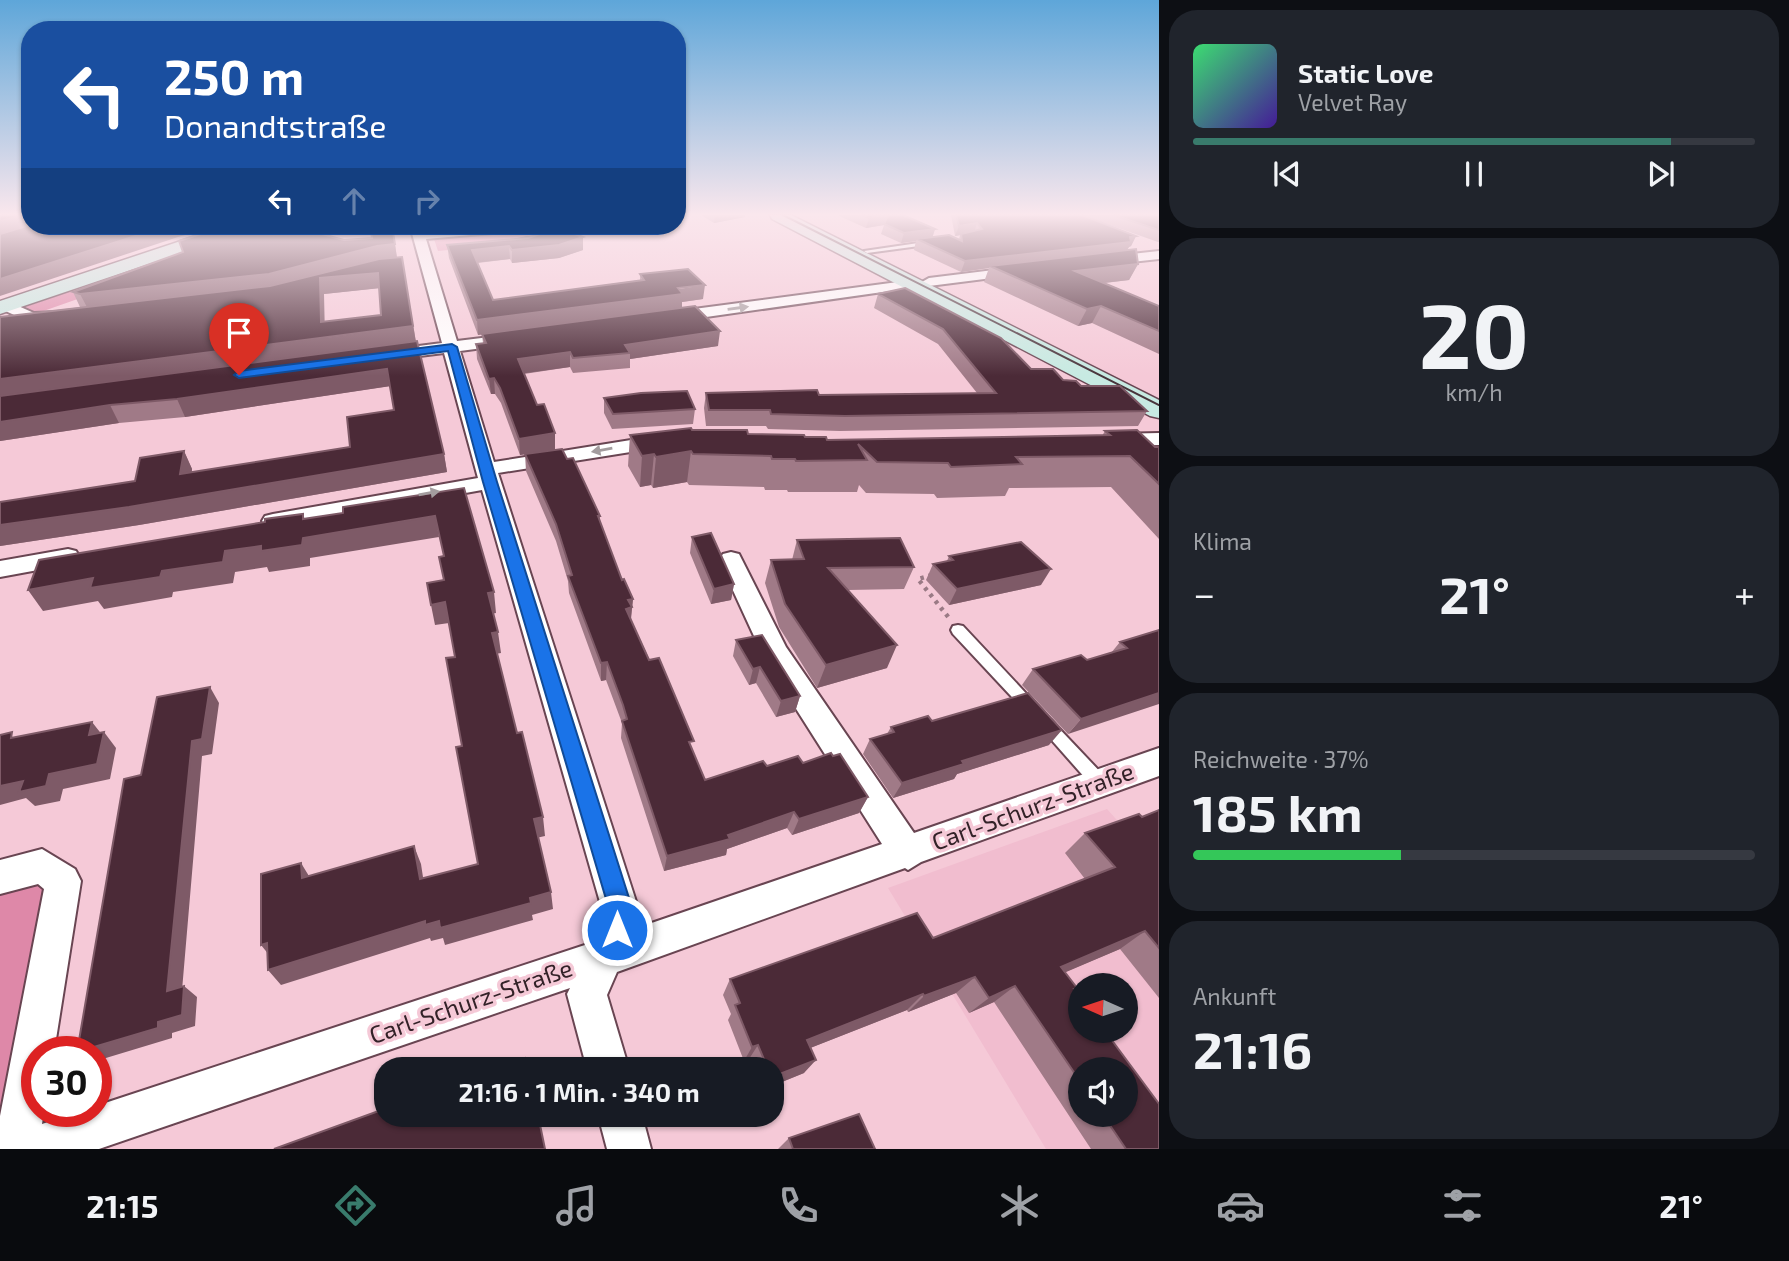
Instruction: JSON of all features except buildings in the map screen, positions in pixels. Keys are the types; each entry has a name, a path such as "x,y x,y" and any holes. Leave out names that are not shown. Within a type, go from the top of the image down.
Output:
{"main road":[{"path":"3,307 117,269"},
{"path":"891,269 1159,396"},
{"path":"897,269 1159,410"}],"street":[{"path":"428,269 488,476 623,917 587,994 605,1057"},
{"path":"661,319 1038,269"},
{"path":"3,307 32,318 77,317"},
{"path":"370,358 526,337"},
{"path":"1096,440 1159,439"},
{"path":"256,524 620,447 683,441"},
{"path":"0,569 91,553"},
{"name":"Carl-Schurz-Straße","path":"732,560 775,653 908,853"},
{"name":"Carl-Schurz-Straße","path":"34,1149 908,853 1159,762"},
{"path":"0,877 42,866 63,881 16,1149"},
{"path":"623,1127 629,1149"}],"lane":[{"path":"892,269 1159,403"},
{"path":"958,630 1100,783"}],"path":[{"path":"939,568 933,575 918,579 958,630"}],"shaded area":[{"path":"136,269 164,269 35,314 22,308"},
{"path":"1107,809 1159,867 1159,1149 1046,1149 888,888"},
{"path":"40,883 51,899 0,1130 0,885"}],"tram line":[{"path":"889,269 1159,405"}],"route":[{"path":"239,375 452,347 490,482 623,917 617,930"}]}
